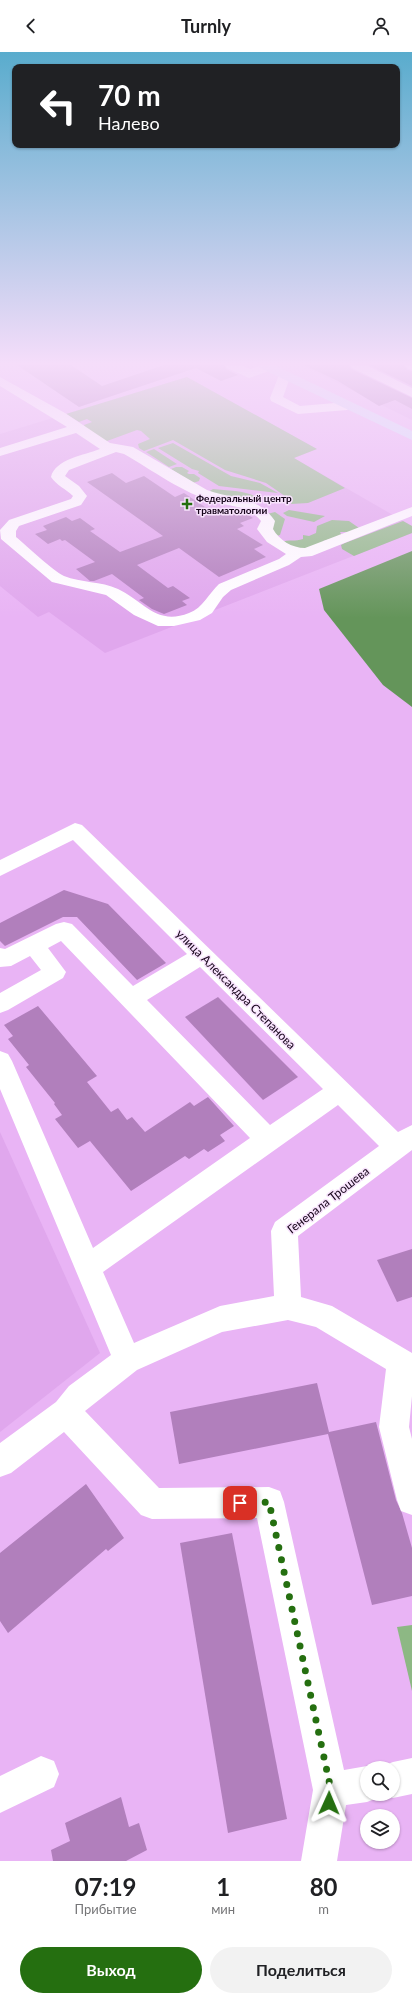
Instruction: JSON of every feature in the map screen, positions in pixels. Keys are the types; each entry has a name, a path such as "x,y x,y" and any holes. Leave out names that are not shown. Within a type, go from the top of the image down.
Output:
{"street":[{"path":"111,449 64,467 59,472 58,477 74,489 80,496 76,502 14,523 8,530 8,539 58,579 112,592 140,612 158,621 174,621 194,617 206,610 217,594 225,587 284,562 297,553"},
{"path":"119,449 128,450 212,497 250,505 262,513 268,521 265,529 268,537 297,553 307,553 412,511"},
{"name":"улица Александра Степанова","path":"0,868 75,830 340,1091 404,1142"},
{"path":"0,956 3,960 64,930 268,1140"},
{"path":"0,1004 55,972 33,945"},
{"path":"131,998 202,955"},
{"path":"0,1061 127,1360"},
{"path":"87,1268 340,1091"},
{"name":"Генерала Трошева","path":"288,1307 284,1231 404,1142"},
{"path":"0,1462 66,1412 79,1396 127,1360 220,1319 288,1307 322,1315 407,1366 394,1427 412,1500"},
{"path":"66,1412 152,1504 269,1502 331,1790 319,1861"},
{"path":"0,1796 41,1774"},
{"path":"400,1779 412,1776"},
{"path":"331,1790 360,1785"}],"shaded area":[{"name":"Федеральный центр травматологии","path":"0,449 316,449 294,458 412,526 412,533 105,653 49,612 38,617 0,586"},
{"path":"0,1132 100,1353 0,1432"}],"green space":[{"path":"155,449 177,464 169,467 146,452"},
{"path":"160,449 184,449 231,476 260,483 278,493 219,486 198,473 199,471 192,469"},
{"path":"189,449 316,449 294,458 345,488 308,503 291,504 292,501 266,483 225,470"},
{"path":"182,467 189,471 187,473 194,474 200,478 199,481 193,483 171,469"},
{"path":"213,489 244,492 260,499 250,500 235,498 208,492"},
{"path":"289,510 325,516 314,522 287,516 283,513"},
{"path":"275,512 285,519 280,535 273,537 267,514"},
{"path":"332,520 349,521 359,528 351,532 340,532 342,536 323,541 324,544 303,551 281,542 303,539 303,535 309,536 316,533 317,526"},
{"path":"403,521 412,526 412,533 354,556 342,549 341,545 345,543"},
{"path":"412,551 412,707 383,685 324,610 319,589"},
{"path":"412,1625 412,1691 397,1627"}],"building":[{"path":"112,473 126,483 144,476 175,497 184,493 211,511 217,509 224,513 239,509 253,518 240,523 244,526 237,529 263,545 254,549 266,557 219,577 179,548 137,565 168,588 173,586 190,598 182,601 187,605 164,614 152,609 139,600 144,598 112,574 94,581 90,581 76,569 95,562 65,540 62,541 60,539 48,544 35,534 47,530 43,526 66,517 72,521 80,518 95,529 90,531 120,552 163,536 87,482"},
{"path":"64,890 108,904 166,963 137,980 77,917 63,917 5,946 0,941 0,923"},
{"path":"218,997 298,1077 263,1100 185,1017"},
{"path":"38,1006 97,1076 87,1082 111,1112 118,1108 127,1120 132,1117 145,1132 190,1102 194,1106 208,1097 234,1126 220,1135 225,1141 208,1152 204,1149 189,1159 185,1156 131,1191 90,1141 78,1148 55,1119 62,1115 54,1104 55,1103 26,1067 29,1065 8,1039 13,1036 4,1025"},
{"path":"412,1249 412,1297 397,1302 377,1260"},
{"path":"317,1383 329,1432 376,1422 396,1500 402,1513 412,1548 412,1596 372,1605 328,1434 179,1464 170,1412"},
{"path":"86,1484 124,1538 108,1551 106,1549 8,1633 0,1621 0,1553"},
{"path":"232,1533 287,1819 228,1833 180,1543"},
{"path":"121,1797 129,1827 139,1823 147,1850 126,1861 53,1861 51,1850 70,1841 65,1823"}],"place":[{"name":"Федеральный центр травматологии","path":"187,504"}],"route":[{"path":"240,1503 269,1502 331,1790 329,1803"}]}
